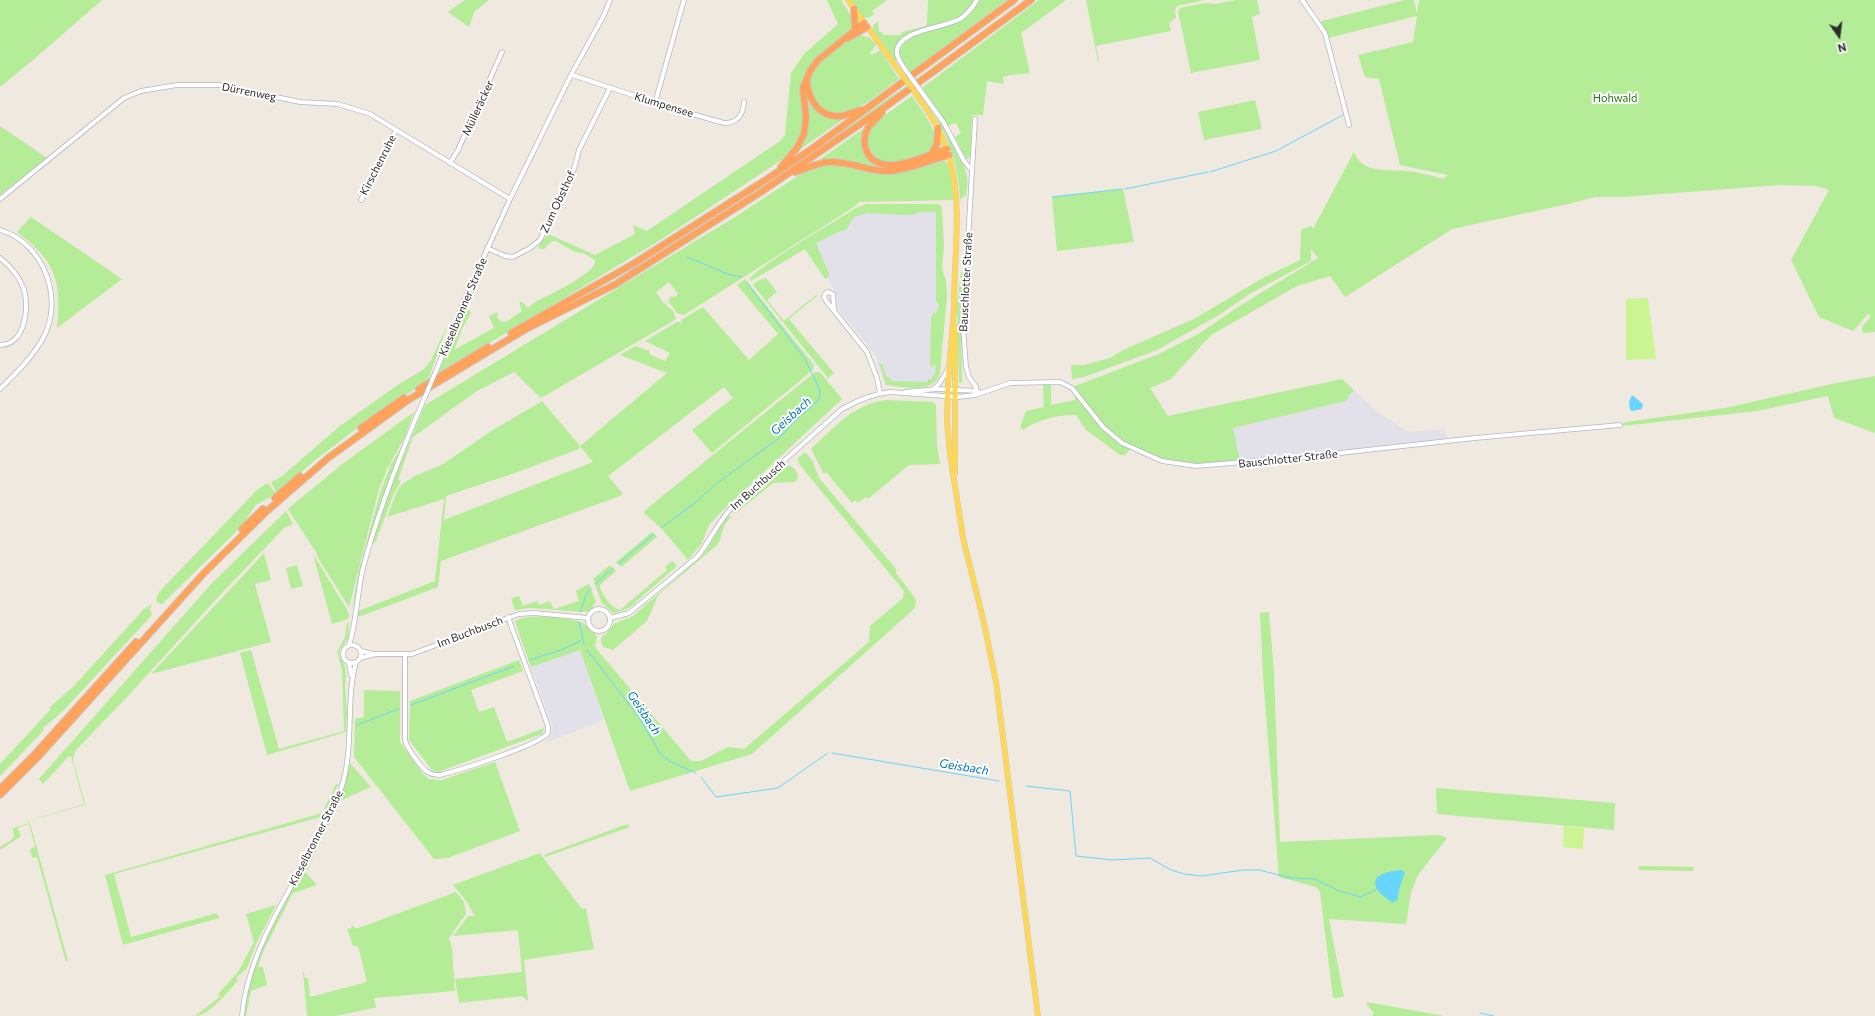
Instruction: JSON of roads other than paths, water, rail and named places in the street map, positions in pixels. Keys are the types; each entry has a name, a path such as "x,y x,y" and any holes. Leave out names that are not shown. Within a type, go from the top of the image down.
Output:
{"highway":[{"path":"0,789 30,760 200,571 250,520 289,485 344,441 397,402 450,369 553,308 633,264 776,173 1014,0"},
{"path":"0,795 28,767 204,573 267,511 313,469 408,400 526,329 616,284 788,174 885,107 1031,0"},
{"path":"854,9 855,29"},
{"path":"776,173 797,148 804,134 806,118 803,88 811,68 818,60 866,25"},
{"path":"846,39 855,29 866,25"},
{"path":"807,78 810,98 822,111 831,115 841,116 866,109"},
{"path":"885,107 870,125 865,135 866,149 873,159 881,165 895,166 947,148"},
{"path":"931,154 937,144 938,128"},
{"path":"788,174 817,164 830,162 844,162 878,170 891,171 949,155"}],"main road":[{"path":"848,0 881,47 902,70 938,128 949,155 957,206 954,309 948,390 948,439 963,538 996,682 1038,1016"},
{"path":"954,309 956,349 954,480"}],"street":[{"name":"Kieselbronner Straße","path":"349,645 354,629 358,590 369,547 393,475 418,413 487,248 510,198 604,15 610,0"},
{"path":"655,103 684,0"},
{"path":"971,169 964,161 944,123 923,94 902,70 897,54 898,46 903,39 959,19 969,11 977,0"},
{"path":"1302,0 1325,34 1349,125"},
{"name":"Mülleräcker","path":"450,163 458,150 502,52"},
{"name":"Klumpensee","path":"572,75 655,103 730,123 739,119 744,109 744,102"},
{"name":"Dürrenweg","path":"0,199 124,98 141,91 177,85 219,85 300,102 338,104 354,108 370,114 510,198"},
{"name":"Zum Obsthof","path":"487,248 505,256 514,257 530,248 540,240 574,169 579,150 610,88"},
{"name":"Bauschlotter Straße","path":"975,119 962,327 966,367 969,377 976,387 976,393"},
{"name":"Kirschenruhe","path":"361,200 396,130"},
{"path":"0,230 20,240 35,255 46,272 52,301 50,320 42,340 25,363 0,389"},
{"path":"0,258 16,274 23,286 26,301 24,319 17,336 11,342 0,345"},
{"path":"834,310 868,352 877,378 880,393"},
{"path":"933,389 939,384 949,368"},
{"name":"Bauschlotter Straße","path":"955,394 986,391 1010,383 1062,383 1075,391 1103,427 1122,443 1162,461 1196,466 1304,457 1475,438 1620,425"},
{"name":"Im Buchbusch","path":"901,393 933,389 948,390 955,394"},
{"name":"Im Buchbusch","path":"361,651 376,654 412,654 519,614 534,613 588,618 592,612 598,610 604,611 610,618 629,613 697,558 723,518 733,506 842,409 857,400 880,393 948,396 955,394"},
{"path":"405,654 405,740 408,747 425,771 440,776 504,754 544,737 548,733 548,726 508,617"},
{"path":"588,618 591,627 599,631 608,627 610,618"},
{"name":"Kieselbronner Straße","path":"354,629 356,646"},
{"path":"349,645 356,646 361,651 360,658 356,662 349,662 345,658 344,652 349,645"},
{"name":"Im Buchbusch","path":"360,658 376,654"},
{"name":"Kieselbronner Straße","path":"349,662 352,680"},
{"name":"Kieselbronner Straße","path":"242,1016 246,986 266,935 331,813 341,788 350,743 352,680 356,662"}],"water":[{"path":"1632,395 1643,404 1642,409 1630,410 1629,402"},
{"path":"1401,870 1405,872 1399,889 1398,899 1393,903 1379,891 1375,881 1383,874"}],"waterway":[{"path":"1210,172 1276,151 1343,115"},
{"path":"1125,189 1208,172"},
{"path":"1052,197 1122,189"},
{"path":"687,257 730,275 742,277"},
{"name":"Geisbach","path":"661,528 696,502 717,483 778,439 797,419 819,400 820,390 805,359 747,283"},
{"name":"Geisbach","path":"618,564 654,534"},
{"name":"Geisbach","path":"595,584 613,568"},
{"name":"Geisbach","path":"580,612 586,595 591,588"},
{"name":"Geisbach","path":"579,622 584,644"},
{"path":"530,660 564,649 582,640"},
{"name":"Geisbach","path":"587,650 639,717 661,755 671,762 696,773"},
{"path":"411,705 514,666"},
{"path":"357,725 398,709"},
{"name":"Geisbach","path":"701,777 716,797 778,788 828,753"},
{"name":"Geisbach","path":"832,753 999,781"},
{"path":"1026,786 1070,791 1076,856 1112,860 1150,858 1171,870 1184,874 1202,876 1243,870 1259,870 1291,878 1315,879 1339,891 1361,897 1377,889"},
{"path":"1480,1013 1494,1016"}],"park label":[{"name":"Hohwald","path":"1615,98"}]}
